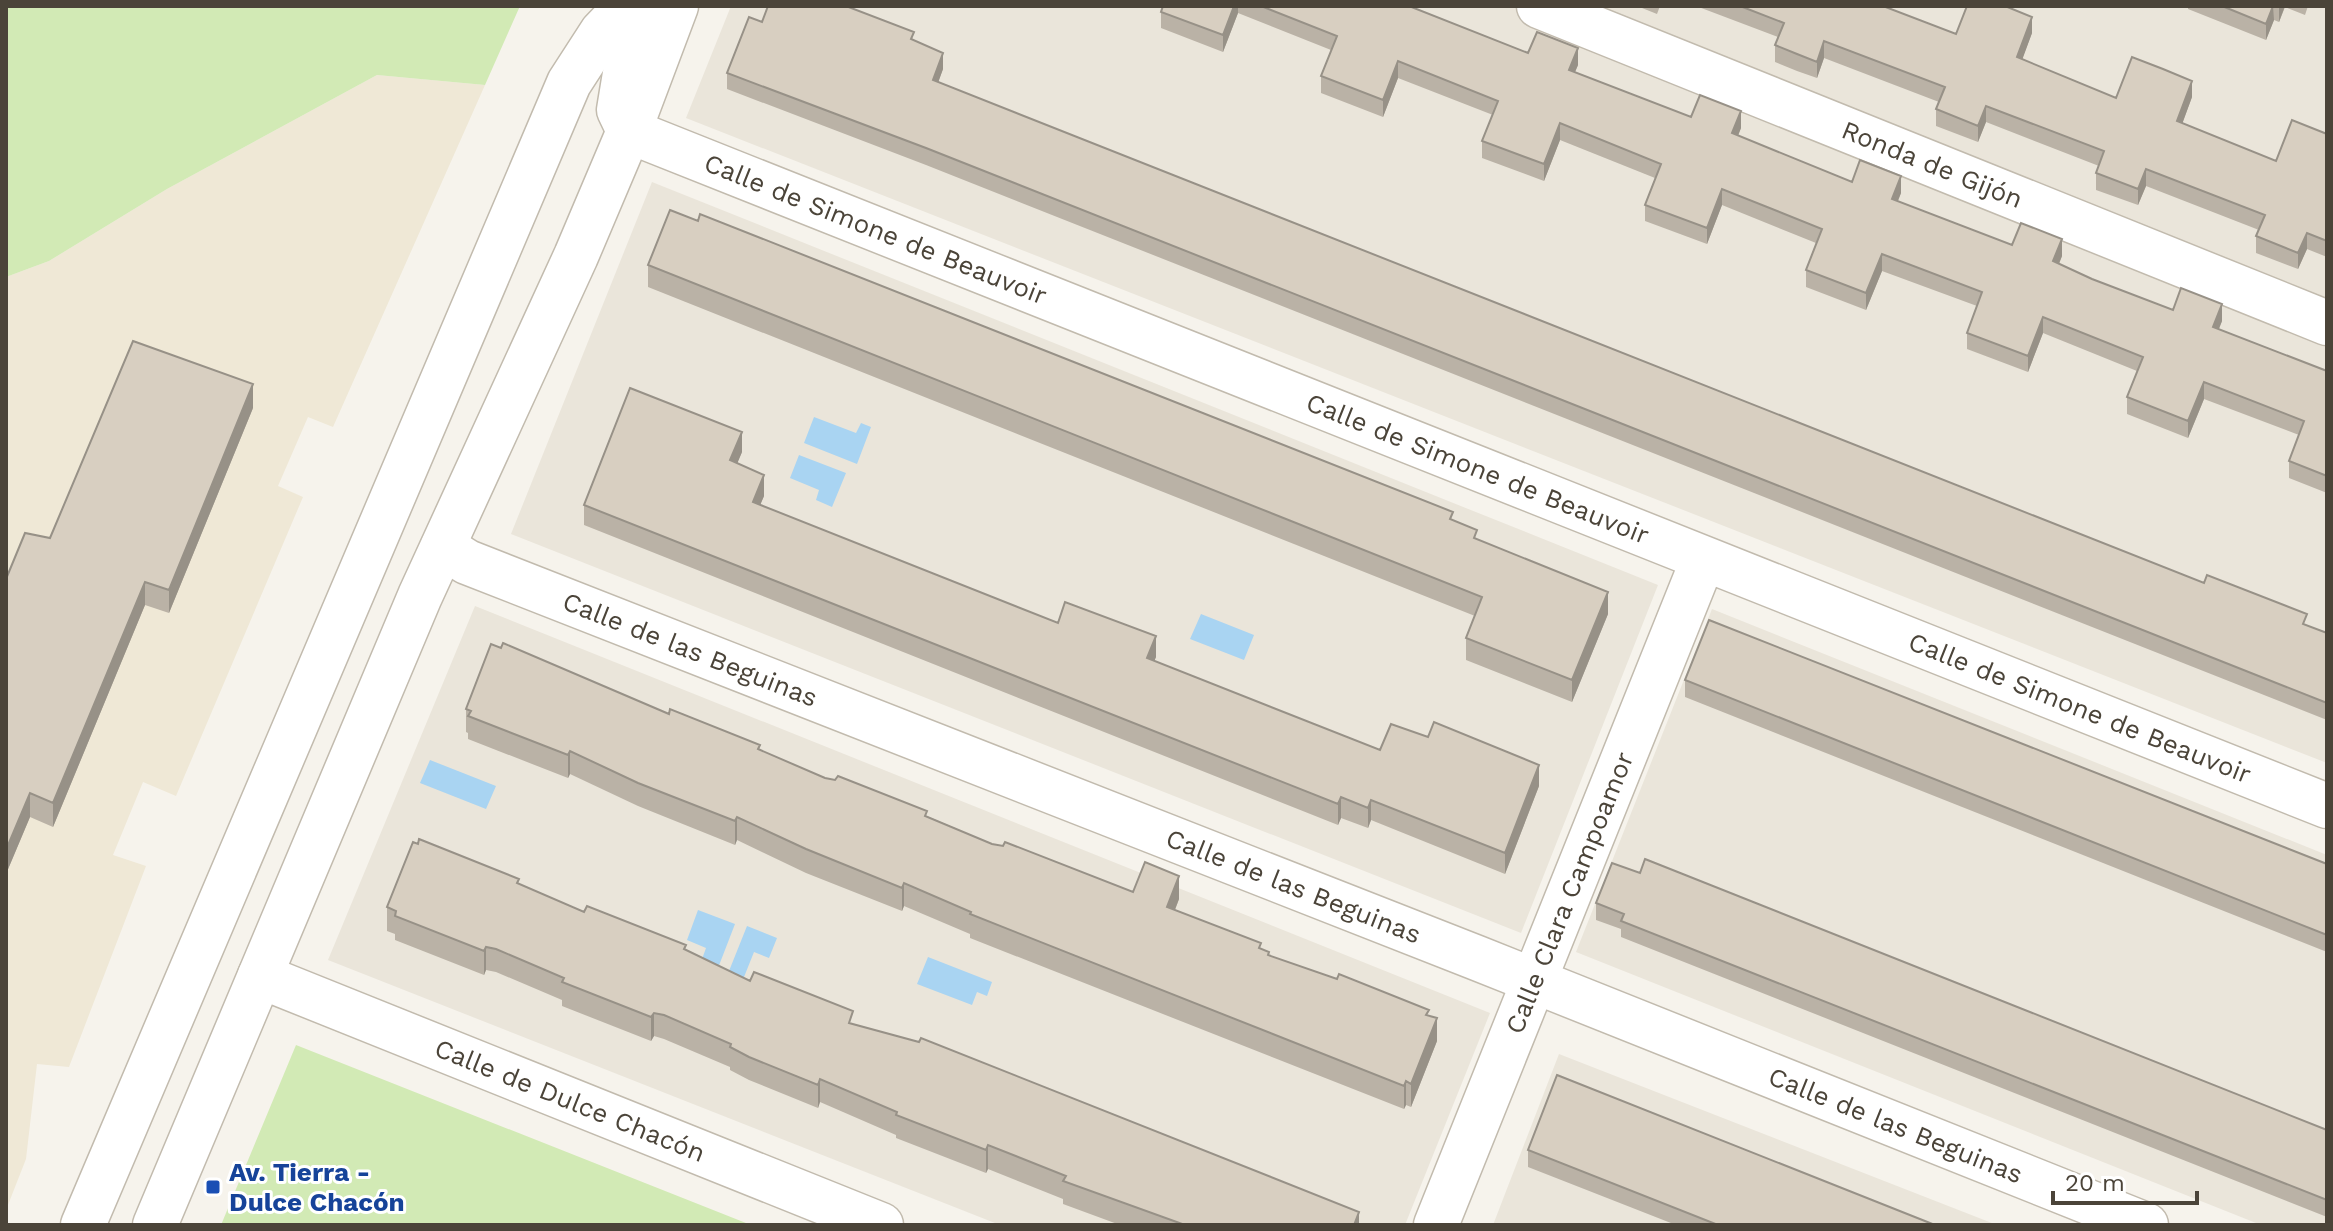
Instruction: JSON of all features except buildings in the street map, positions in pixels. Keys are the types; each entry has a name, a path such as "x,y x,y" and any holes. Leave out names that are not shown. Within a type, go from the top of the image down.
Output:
{"street":[{"path":"83,1225 569,83 602,32 627,6"},
{"path":"629,131 619,110 636,6"},
{"path":"155,1225 443,547 629,131 676,6"},
{"name":"Ronda de Gijón","path":"1539,6 2327,323"},
{"name":"Calle de Simone de Beauvoir","path":"629,131 2327,806"},
{"name":"Calle de las Beguinas","path":"443,547 467,562 2146,1225"},
{"name":"Calle Clara Campoamor","path":"1436,1225 1703,560"},
{"name":"Calle de Dulce Chacón","path":"260,976 881,1225"}],"shaded area":[{"path":"731,6 2327,6 2327,763 686,118"},
{"path":"377,75 485,85 333,427 308,417 278,486 303,497 176,796 143,782 113,855 146,866 69,1067 37,1064 26,1159 6,1210 6,277 49,261 167,189"},
{"path":"652,182 1658,585 1521,933 511,534"},
{"path":"475,606 1490,1013 1405,1225 1000,1225 328,960"},
{"path":"1712,609 2327,855 2327,1225 2261,1225 1576,952"},
{"path":"1559,1054 1997,1225 1493,1225"}],"green space":[{"path":"6,6 520,6 485,85 377,75 167,189 49,261 6,277"},
{"path":"296,1045 751,1225 221,1225"}],"water":[{"path":"814,417 856,433 861,423 871,427 857,464 804,443"},
{"path":"799,455 846,473 832,507 816,500 819,490 790,478"},
{"path":"1201,614 1254,635 1244,660 1190,639"},
{"path":"430,760 496,786 486,809 420,783"},
{"path":"698,910 735,924 718,968 701,962 706,948 687,940"},
{"path":"747,926 777,938 769,958 754,952 730,1012 715,1006"},
{"path":"928,957 992,982 987,996 977,992 972,1005 917,984"}],"place":[{"name":"Av. Tierra - Dulce Chacón","path":"213,1187"}]}
